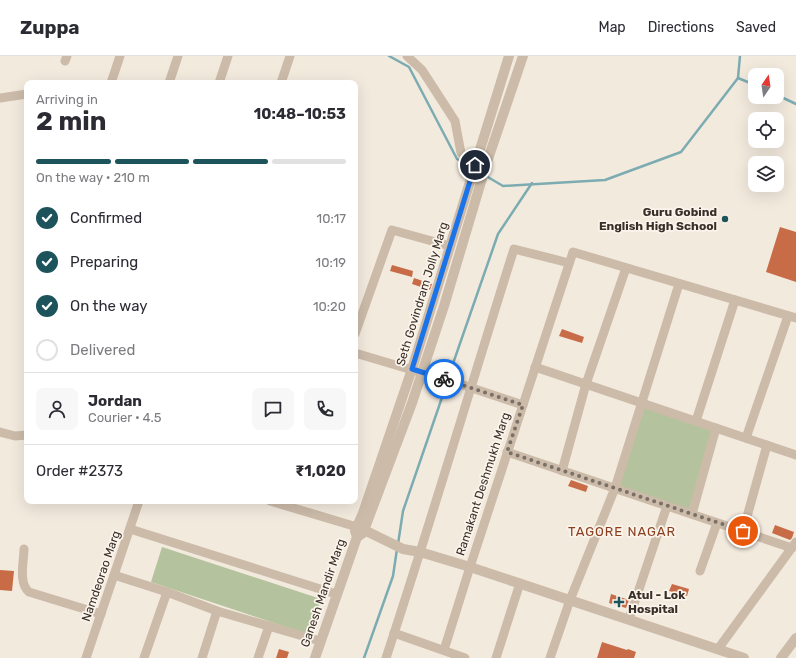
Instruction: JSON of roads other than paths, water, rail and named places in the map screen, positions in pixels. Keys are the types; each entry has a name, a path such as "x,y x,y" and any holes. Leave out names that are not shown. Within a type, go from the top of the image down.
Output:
{"street":[{"path":"112,80 120,56"},
{"path":"169,80 178,56"},
{"path":"220,80 228,56"},
{"path":"282,80 290,56"},
{"path":"406,56 422,70 455,121 462,153 475,166 485,170"},
{"name":"Seth Govindram Jolly Marg","path":"359,531 363,513 412,369 509,56"},
{"path":"359,531 412,403 485,170 523,56"},
{"path":"0,98 24,94"},
{"path":"469,184 480,188"},
{"path":"358,326 392,230 450,246"},
{"path":"386,658 420,552 467,386 514,249 569,263 573,252 792,317 746,438"},
{"name":"Ramakant Deshmukh Marg","path":"444,650 569,263"},
{"path":"562,471 586,384 626,268"},
{"path":"550,658 570,600 615,488 679,284"},
{"path":"696,421 735,300"},
{"path":"358,354 422,372 523,405"},
{"path":"535,367 796,455"},
{"path":"692,514 716,428"},
{"path":"0,432 15,436 24,435"},
{"path":"743,531 767,445"},
{"path":"507,452 717,523 794,545 718,649"},
{"name":"Namdeorao Marg","path":"86,658 138,504"},
{"path":"298,505 403,549 420,552 470,567 744,658"},
{"path":"629,619 667,506"},
{"path":"700,571 717,523"},
{"path":"130,529 336,594"},
{"name":"Ganesh Mandir Marg","path":"315,658 359,531"},
{"path":"24,549 24,588 29,592 101,614"},
{"path":"114,575 217,610 320,642"},
{"path":"496,658 520,583"},
{"path":"144,658 167,592"},
{"path":"202,658 217,610"},
{"path":"258,658 269,626"},
{"path":"394,633 466,658"},
{"path":"781,658 796,638"}],"waterway":[{"path":"389,56 409,67 457,159 471,167"},
{"path":"740,56 738,78 748,82"},
{"path":"486,176 503,186 605,180 681,152 738,78"},
{"path":"784,98 796,104"},
{"path":"448,378 498,234 532,183"},
{"path":"398,544 403,511 447,383"},
{"path":"364,658 393,576 397,549"}],"place":[{"name":"Guru Gobind English High School","path":"725,219"},
{"name":"Atul - Lok Hospital","path":"619,602"}],"district":[{"name":"TAGORE NAGAR","path":"622,531"}]}
